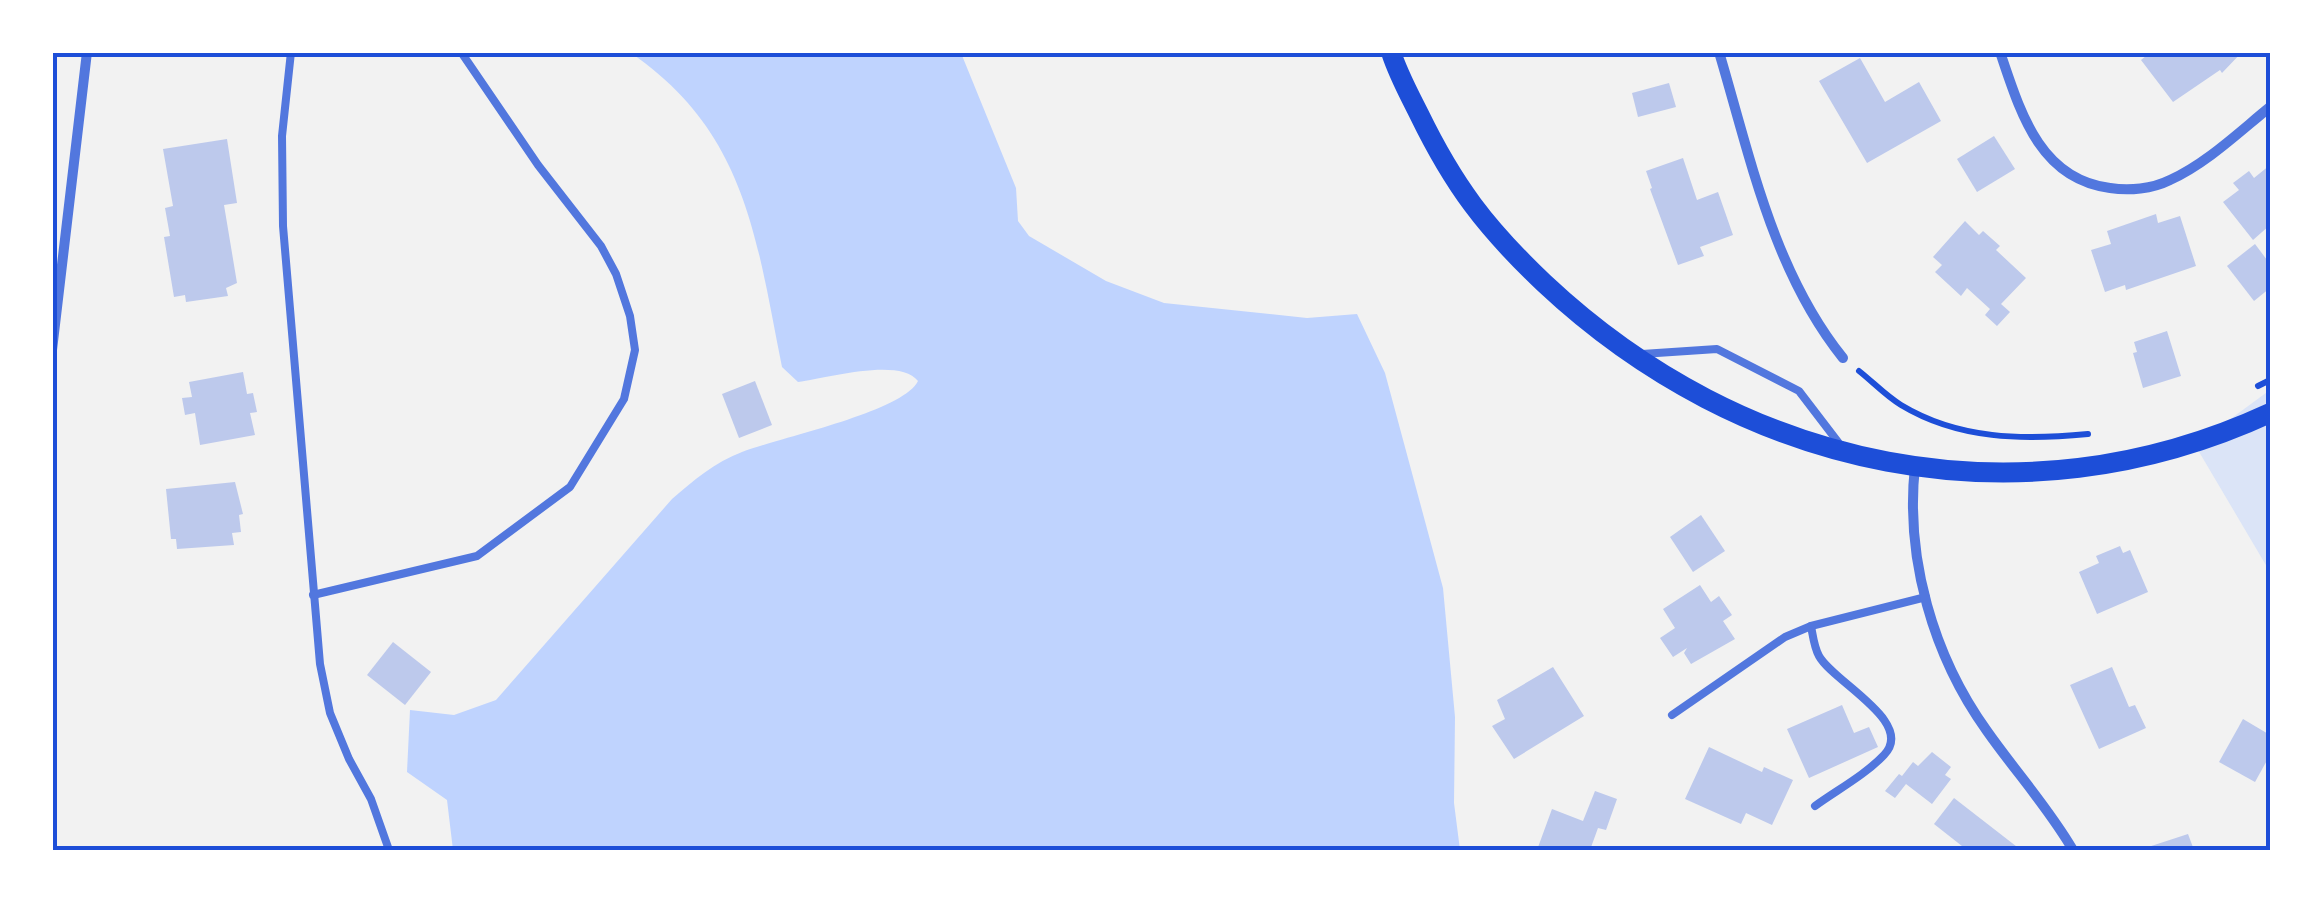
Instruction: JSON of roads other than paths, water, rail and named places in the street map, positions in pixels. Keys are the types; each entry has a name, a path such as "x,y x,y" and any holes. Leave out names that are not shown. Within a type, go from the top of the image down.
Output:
{"main road":[{"path":"1391,52 1447,171 1486,224 1548,286 1631,355 1734,414 1846,453 1915,466 1991,473 2112,463 2196,442 2270,413"}],"street":[{"path":"52,350 87,52"},
{"path":"1720,52 1765,208 1796,284 1842,358"},
{"path":"2000,52 2028,130 2065,173 2094,186 2143,189 2167,182 2189,170 2270,107"},
{"path":"1915,466 1917,548 1937,637 1958,686 1987,732 2053,817 2072,850"}],"lane":[{"path":"292,52 282,136 283,226 320,664 330,712 371,799 389,850"},
{"path":"313,595 477,556 570,488 624,399 635,350 630,316 616,274 601,246 538,165 461,52"},
{"path":"1631,355 1717,348 1799,391 1846,453"},
{"path":"1672,714 1785,636 1926,598"},
{"path":"1811,626 1819,658 1891,726 1893,736 1884,756 1815,806"}],"water":[{"path":"631,53 961,53 1016,188 1018,221 1029,236 1106,281 1164,303 1307,318 1357,314 1385,373 1443,588 1455,717 1454,803 1460,850 453,850 447,800 407,772 410,710 454,715 496,700 672,499 714,467 742,452 889,403 918,381 896,370 880,370 798,382 782,367 753,232 723,153 700,118 670,84"}]}
